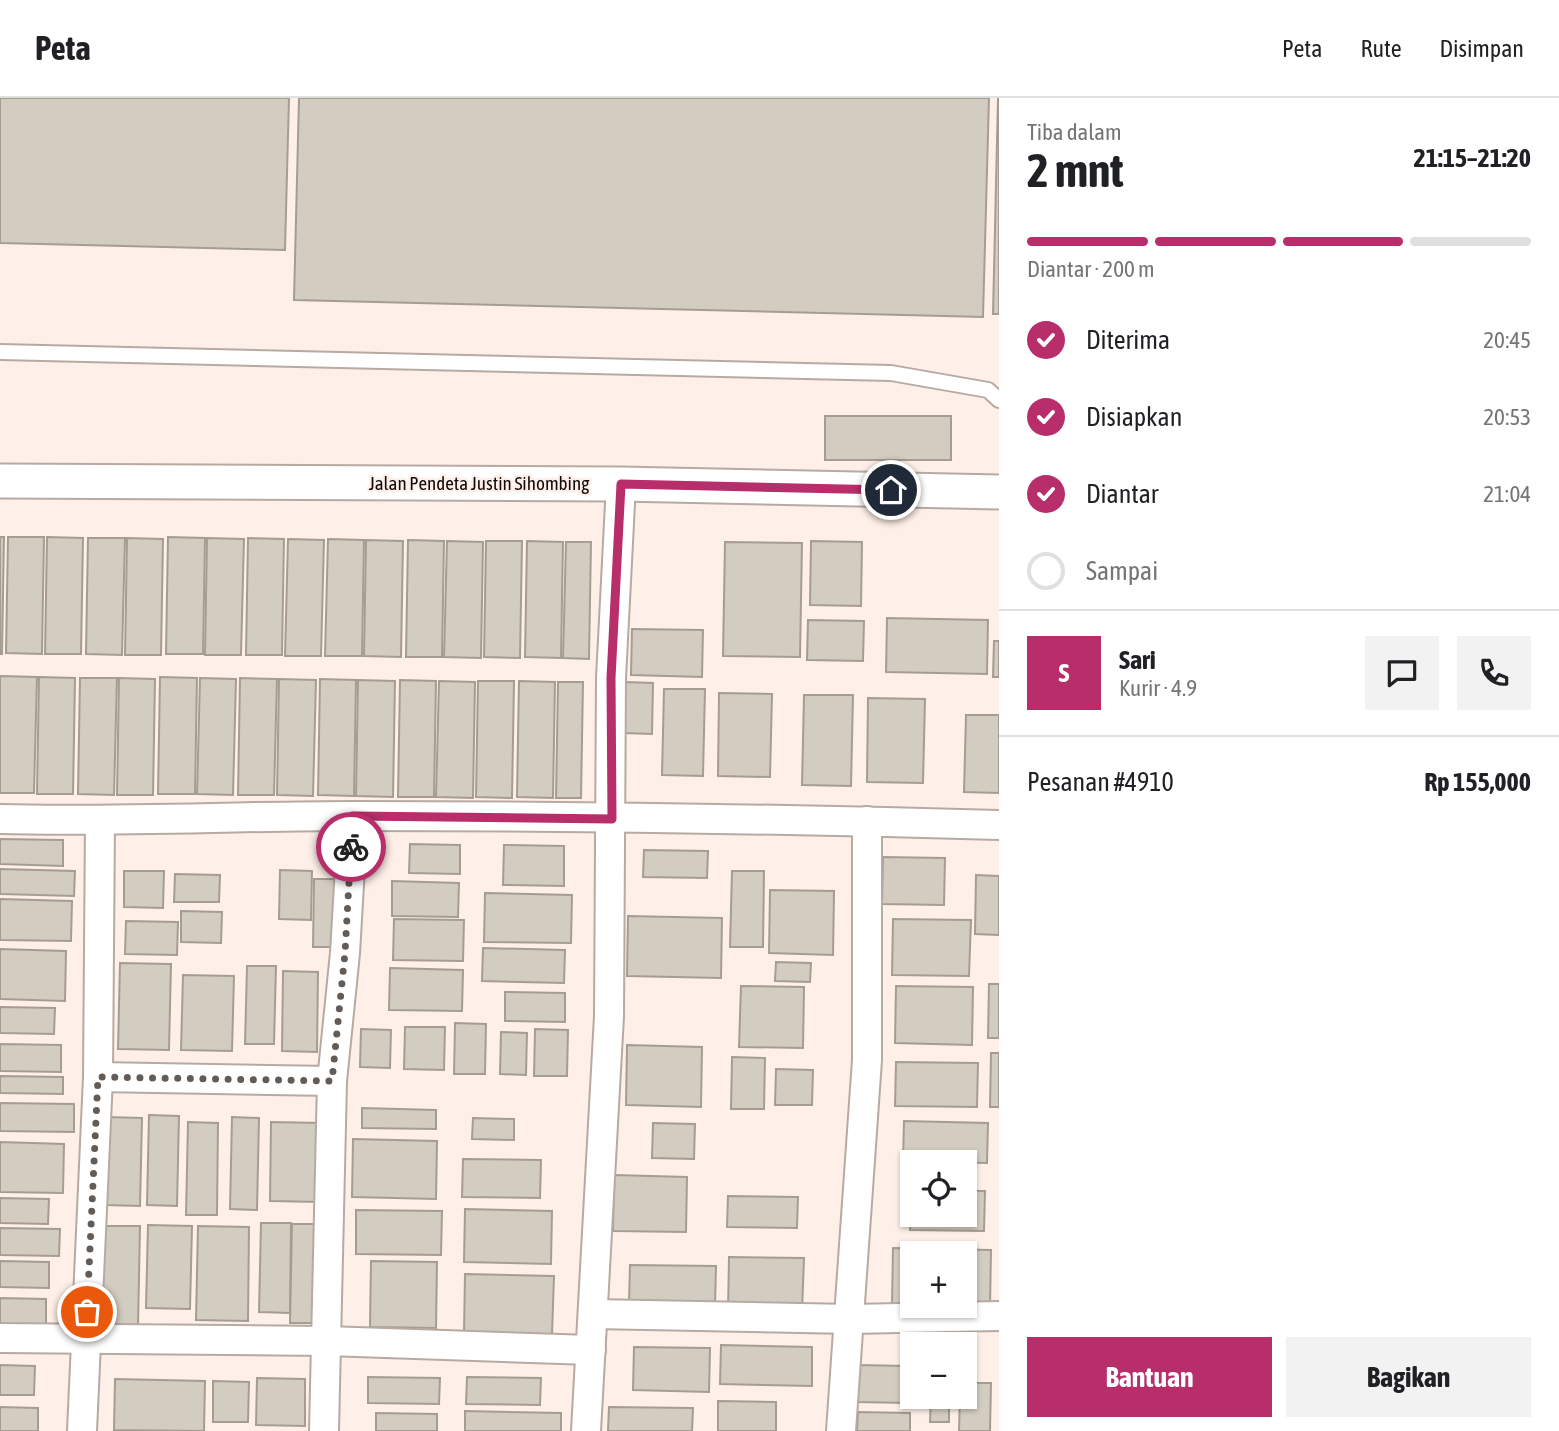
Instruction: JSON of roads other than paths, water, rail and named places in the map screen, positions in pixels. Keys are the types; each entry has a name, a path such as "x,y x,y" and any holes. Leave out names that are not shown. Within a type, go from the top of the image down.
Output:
{"street":[{"name":"Jalan Pendeta Justin Sihombing","path":"0,481 621,484 999,492"},
{"path":"586,1431 609,1016 611,678 621,484"},
{"path":"324,1431 332,1081 345,953 353,816"},
{"path":"0,819 100,821 353,816 867,821 999,825"},
{"path":"82,1431 98,1077 100,821"},
{"path":"841,1431 867,1060 867,821"},
{"path":"98,1077 332,1081"},
{"path":"593,1314 850,1319 999,1315"},
{"path":"0,1338 327,1341 591,1350"}],"lane":[{"path":"0,352 891,373 988,390 999,400"}]}
